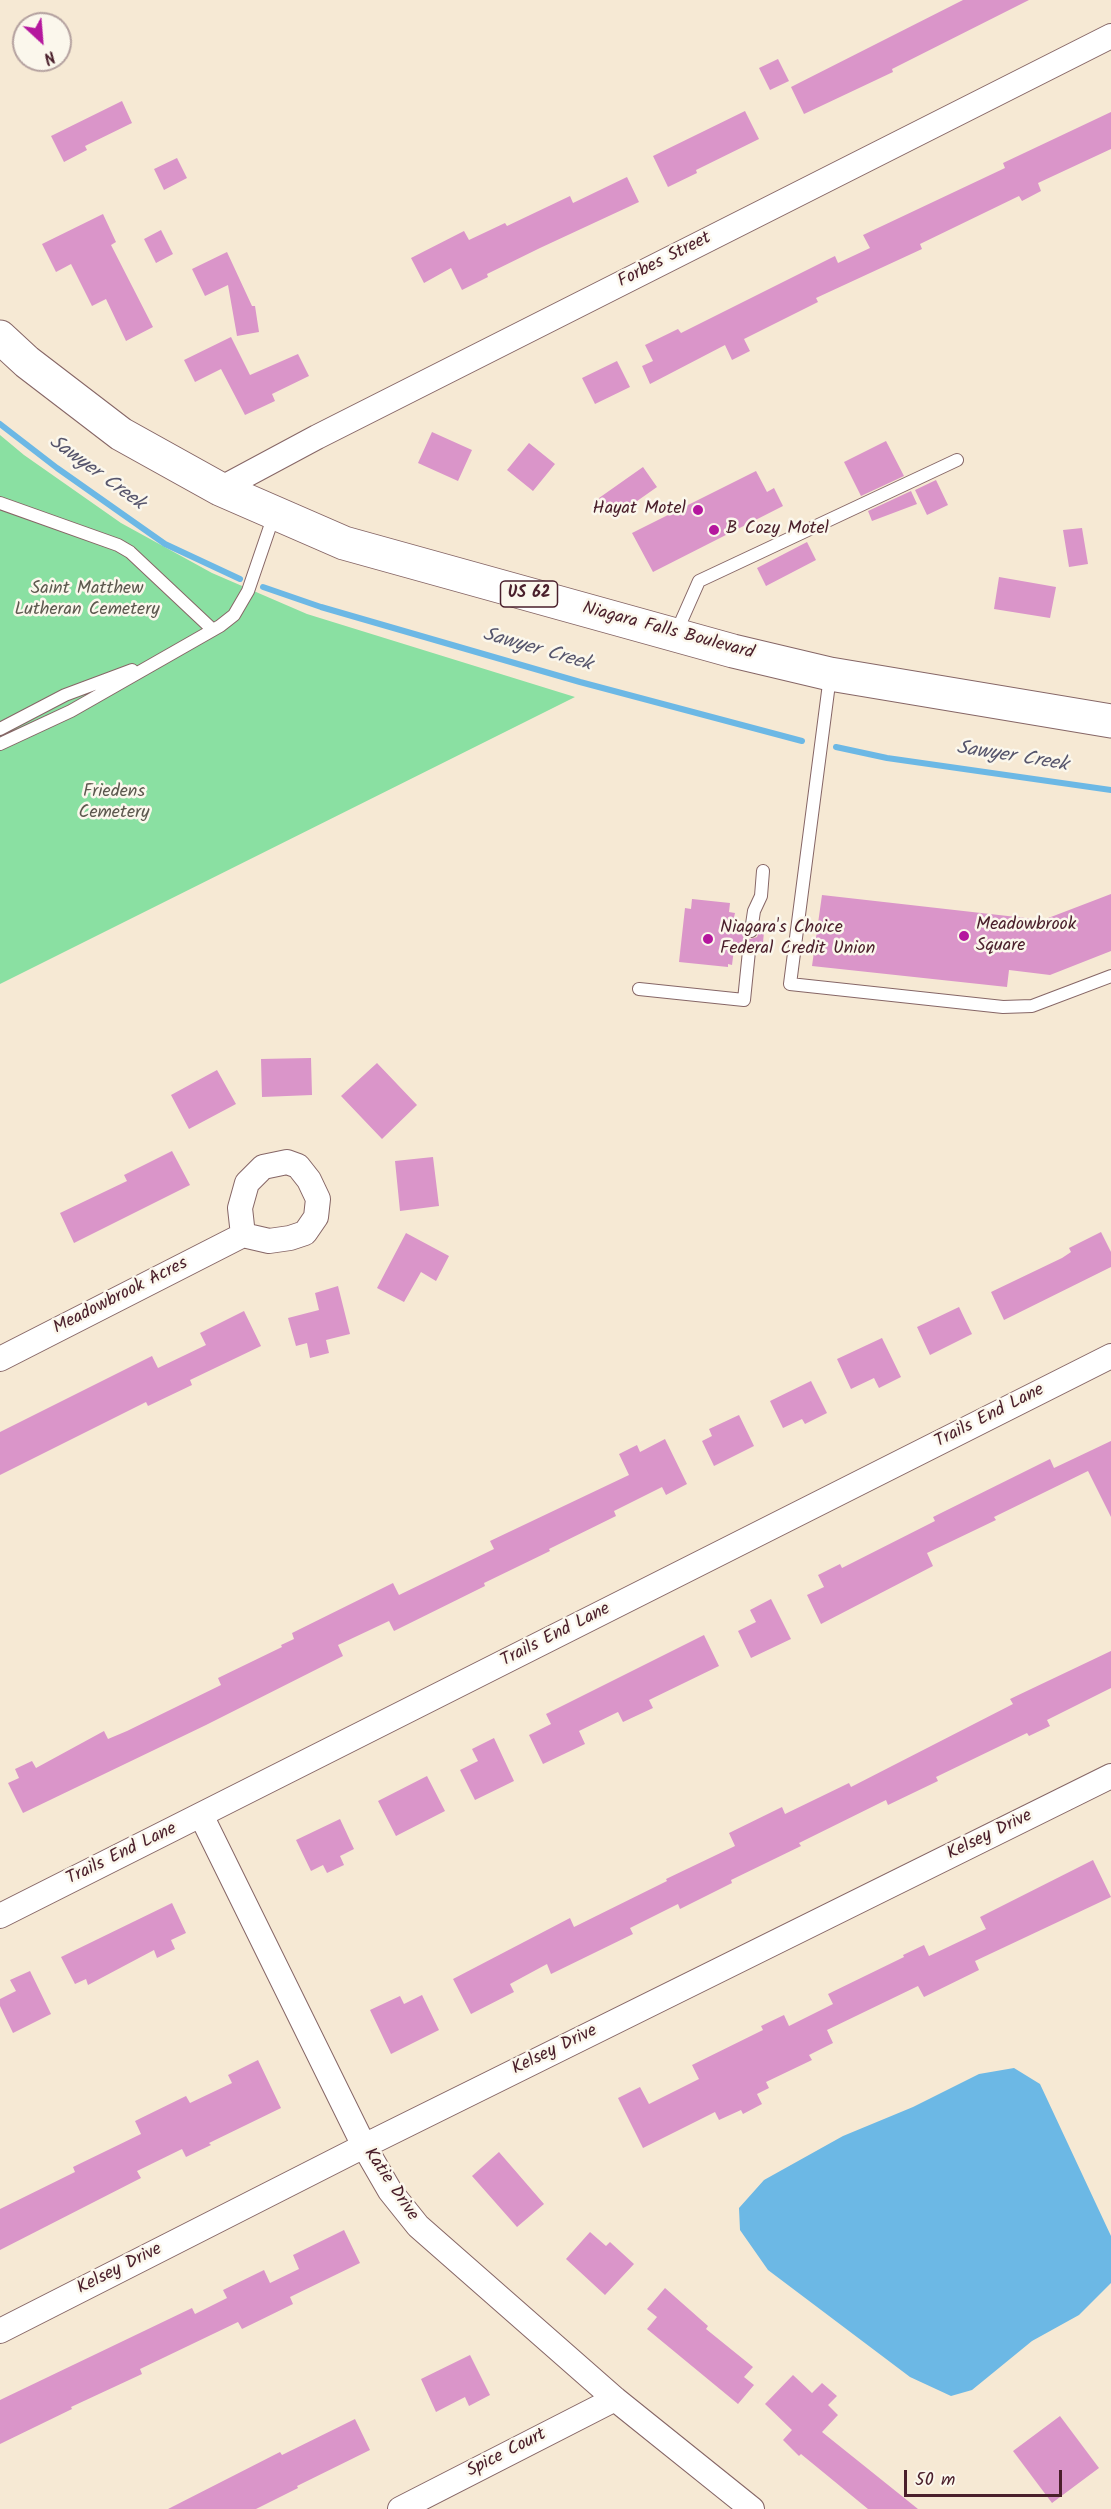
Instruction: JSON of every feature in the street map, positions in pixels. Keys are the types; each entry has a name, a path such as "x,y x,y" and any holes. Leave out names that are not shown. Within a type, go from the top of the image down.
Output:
{"main road":[{"name":"Niagara Falls Boulevard","path":"0,337 27,362 121,434 220,489 344,543 830,674 1111,721"}],"street":[{"name":"Forbes Street","path":"220,489 317,437 1111,36"},
{"name":"Meadowbrook Acres","path":"0,1359 243,1235"},
{"name":"Trails End Lane","path":"0,1916 1111,1356"},
{"name":"Kelsey Drive","path":"0,2331 363,2146 1111,1776"},
{"name":"Katie Drive","path":"201,1815 363,2146 390,2191 418,2226 615,2399 752,2509"},
{"name":"Spice Court","path":"400,2509 615,2399"}],"lane":[{"path":"676,634 699,581 957,460"},
{"path":"0,503 118,545 130,552 213,630"},
{"path":"0,744 71,711 213,630 234,615 243,603 274,514"},
{"path":"0,729 65,695 161,659"},
{"path":"830,674 790,984 1003,1008 1032,1006 1111,976"},
{"path":"751,931 754,911 760,896 763,871"},
{"path":"639,989 744,1000 749,951"}],"green space":[{"name":"Friedens Cemetery","path":"0,435 24,455 121,523 212,573 307,614 575,697 0,984"}],"water":[{"path":"1014,2068 1040,2084 1111,2236 1111,2283 1079,2315 1032,2341 972,2390 951,2396 910,2377 768,2270 740,2230 739,2208 764,2180 843,2136 913,2107 979,2074"}],"building":[{"path":"963,0 1029,0 892,69 893,72 804,114 791,87"},
{"path":"778,59 789,81 770,90 759,68"},
{"path":"122,101 132,123 85,146 87,150 64,162 51,136"},
{"path":"745,111 759,139 696,170 697,173 668,187 653,156"},
{"path":"1111,112 1111,149 1038,183 1041,191 1022,201 1019,196 920,244 922,249 816,298 818,302 744,339 750,351 732,360 725,345 650,384 642,366 653,361 645,345 678,329 681,333 835,256 838,263 870,248 863,235 1005,168 1003,163"},
{"path":"177,158 187,178 164,190 154,169"},
{"path":"627,177 639,202 487,274 488,277 462,290 451,268 424,283 411,258 464,231 469,240 505,223 507,226 570,196 573,203"},
{"path":"103,214 116,242 111,245 153,327 126,341 106,299 92,306 71,264 56,272 42,244"},
{"path":"161,230 173,254 156,263 144,239"},
{"path":"227,252 252,306 255,306 259,332 237,336 228,285 205,296 192,269"},
{"path":"231,337 250,375 298,354 309,376 272,394 275,401 245,415 221,369 195,382 184,360"},
{"path":"617,361 630,387 595,404 582,378"},
{"path":"432,432 472,450 458,481 418,463"},
{"path":"886,441 904,476 861,496 844,462"},
{"path":"529,443 555,464 533,491 507,470"},
{"path":"643,467 657,487 613,518 599,498"},
{"path":"756,471 767,492 774,488 783,506 653,572 632,533"},
{"path":"936,480 948,505 927,515 915,490"},
{"path":"911,491 917,504 872,521 868,511"},
{"path":"1082,528 1088,564 1069,567 1063,530"},
{"path":"807,542 816,560 766,586 757,568"},
{"path":"999,577 1056,587 1050,618 994,609"},
{"name":"Meadowbrook Square","path":"1111,894 1111,951 1050,975 1009,970 1007,987 812,966 822,895 1043,920"},
{"name":"Niagara's Choice Federal Credit Union","path":"692,899 730,903 729,912 735,913 733,922 736,923 736,929 743,930 745,937 750,939 757,937 759,932 764,932 762,952 757,951 753,944 746,943 741,950 734,949 732,965 728,964 728,967 679,962 685,908 691,909"},
{"path":"311,1058 312,1095 262,1097 261,1059"},
{"path":"377,1063 417,1105 382,1139 341,1096"},
{"path":"217,1070 236,1104 189,1129 171,1095"},
{"path":"172,1151 190,1185 74,1243 60,1213 127,1181 124,1175"},
{"path":"433,1157 439,1206 400,1211 395,1161"},
{"path":"1101,1232 1111,1252 1111,1267 1004,1320 991,1292 1062,1258 1071,1252 1069,1248"},
{"path":"406,1233 449,1256 436,1281 421,1272 404,1302 377,1288"},
{"path":"338,1286 350,1334 326,1340 329,1353 310,1358 307,1343 296,1346 288,1318 319,1310 315,1293"},
{"path":"959,1307 972,1334 930,1355 917,1327"},
{"path":"244,1311 261,1346 190,1380 192,1385 148,1406 146,1402 0,1475 0,1432 152,1356 158,1368 206,1345 200,1333"},
{"path":"882,1338 901,1377 879,1388 874,1378 851,1389 837,1359"},
{"path":"811,1381 827,1413 805,1424 802,1419 783,1428 770,1401"},
{"path":"739,1415 754,1446 714,1466 702,1441 712,1436 709,1429"},
{"path":"665,1439 687,1484 666,1495 662,1487 614,1511 616,1516 484,1583 485,1586 394,1631 389,1621 338,1645 343,1656 23,1813 8,1783 19,1778 15,1769 32,1761 36,1768 104,1731 108,1739 127,1731 221,1685 218,1678 282,1647 281,1645 294,1639 292,1633 393,1583 399,1595 494,1549 490,1541 629,1475 619,1454 637,1445 640,1452"},
{"path":"1111,1441 1111,1517 1088,1471 994,1517 996,1520 927,1553 933,1566 821,1624 807,1595 824,1587 818,1575 840,1564 842,1568 935,1521 933,1517 1050,1459 1054,1468"},
{"path":"771,1599 791,1639 751,1658 738,1631 756,1622 750,1610"},
{"path":"704,1635 719,1666 649,1700 653,1708 623,1722 618,1712 579,1731 585,1744 543,1764 529,1735 551,1724 546,1714"},
{"path":"1111,1651 1111,1688 1047,1720 1050,1726 1029,1736 1027,1733 936,1777 938,1781 888,1805 886,1800 799,1843 801,1846 731,1880 732,1883 680,1909 678,1904 630,1928 633,1934 551,1974 547,1964 510,1984 514,1992 471,2014 453,1979 570,1918 574,1927 667,1881 666,1879 735,1846 729,1833 782,1807 785,1814 849,1783 851,1787 1013,1704 1010,1699"},
{"path":"494,1738 514,1781 475,1800 460,1770 478,1761 472,1749"},
{"path":"427,1776 445,1811 396,1836 378,1801"},
{"path":"340,1819 354,1849 340,1856 344,1865 327,1873 323,1865 311,1871 296,1840"},
{"path":"1093,1860 1111,1897 975,1961 979,1970 924,1997 918,1986 827,2030 833,2043 809,2055 812,2060 766,2082 769,2088 757,2094 762,2104 743,2114 741,2110 719,2120 715,2112 643,2148 618,2098 640,2087 649,2104 699,2079 692,2065 763,2030 761,2026 784,2015 789,2026 833,2004 828,1994 904,1957 903,1955 924,1945 929,1956 986,1929 980,1917"},
{"path":"172,1903 186,1933 171,1940 175,1949 157,1958 154,1950 88,1985 86,1979 75,1984 61,1957"},
{"path":"30,1971 51,2014 13,2033 0,2006 0,1999 16,1991 10,1980"},
{"path":"422,1995 439,2030 391,2054 370,2010 400,1996 404,2004"},
{"path":"258,2060 281,2108 209,2143 211,2145 186,2157 182,2149 137,2171 141,2178 0,2250 0,2209 75,2172 73,2167 141,2134 135,2121 186,2096 190,2103 232,2083 228,2075"},
{"path":"499,2152 544,2204 517,2227 472,2176"},
{"path":"344,2230 360,2263 290,2297 293,2304 242,2329 238,2322 140,2369 142,2374 0,2444 0,2400 192,2308 195,2314 227,2298 223,2290 264,2270 270,2283 299,2269 293,2255"},
{"path":"590,2232 606,2246 610,2242 634,2264 605,2295 566,2259"},
{"path":"665,2288 708,2326 706,2329 753,2367 744,2377 754,2385 738,2404 647,2329 657,2317 647,2309"},
{"path":"470,2355 490,2395 469,2406 465,2397 436,2412 421,2379"},
{"path":"793,2375 812,2393 822,2383 837,2396 828,2405 838,2415 822,2432 918,2509 868,2509 801,2454 799,2456 783,2440 792,2430 765,2404"},
{"path":"1060,2416 1099,2468 1052,2503 1013,2451"},
{"path":"355,2419 370,2450 256,2509 168,2509 280,2452 282,2455"}],"waterway":[{"name":"Sawyer Creek","path":"0,424 57,468 165,544 240,579"},
{"name":"Sawyer Creek","path":"263,587 321,607 580,682 802,741"},
{"name":"Sawyer Creek","path":"836,747 887,758 1111,790"}],"place":[{"name":"Hayat Motel","path":"698,510"},
{"name":"B Cozy Motel","path":"714,530"},
{"name":"Meadowbrook Square","path":"964,936"},
{"name":"Niagara's Choice Federal Credit Union","path":"708,939"}],"park label":[{"name":"Saint Matthew Lutheran Cemetery","path":"87,600"}]}
